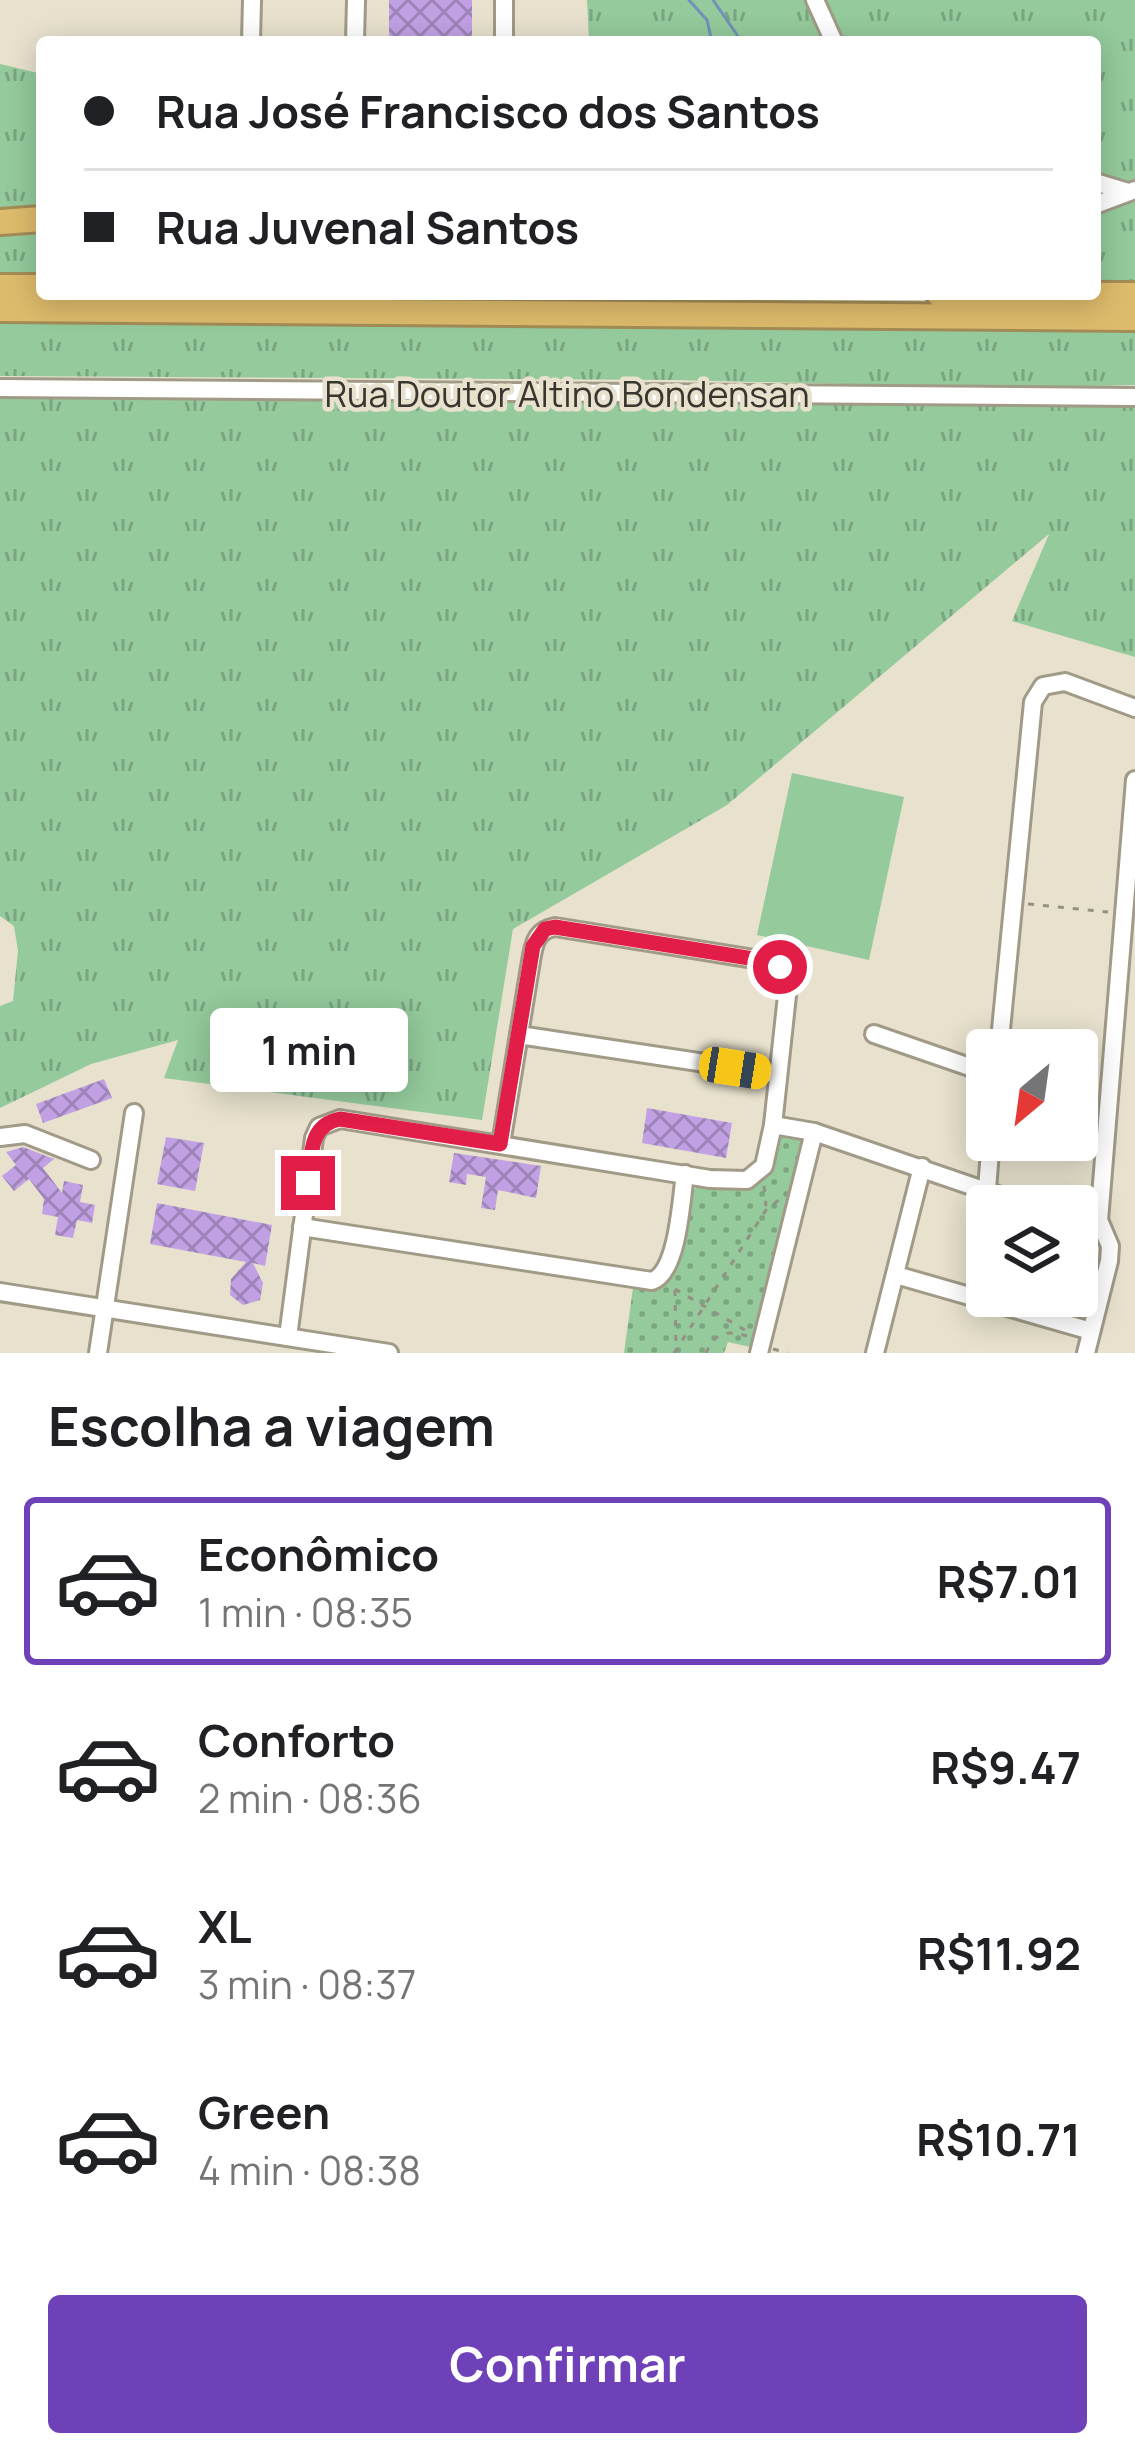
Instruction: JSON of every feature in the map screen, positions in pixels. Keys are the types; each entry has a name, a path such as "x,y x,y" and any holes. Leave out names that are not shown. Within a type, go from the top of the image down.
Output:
{"highway":[{"path":"0,221 36,219"},
{"path":"0,287 36,287"},
{"path":"1101,296 1135,296"},
{"path":"0,309 1135,318"}],"street":[{"path":"251,36 252,0"},
{"path":"355,36 356,0"},
{"path":"504,0 504,36"},
{"path":"815,0 831,36"},
{"path":"1101,183 1132,191"},
{"path":"1101,203 1132,191"},
{"name":"Rua Doutor Altino Bondensan","path":"0,388 1135,397"},
{"path":"1001,1029 1033,702 1043,686 1065,682 1135,708"},
{"path":"1086,1353 1109,1261 1106,1233 1099,1220 1128,914 1135,780"},
{"path":"288,1337 314,1138 328,1121 340,1119 740,1182 764,1166 789,977 767,961 545,929 533,946 500,1144"},
{"path":"874,1034 966,1065"},
{"path":"519,1035 778,1074"},
{"path":"98,1353 134,1113"},
{"path":"773,1125 814,1132 972,1185"},
{"path":"759,1346 814,1132"},
{"path":"0,1138 25,1134 92,1160"},
{"path":"875,1353 922,1168"},
{"path":"302,1227 652,1281 662,1278 670,1264 685,1174"},
{"path":"896,1275 1091,1331"},
{"path":"0,1292 388,1353"}],"path":[{"path":"1014,903 1128,914"},
{"path":"675,1351 766,1210 757,1174"},
{"path":"675,1351 675,1289 759,1346"},
{"path":"706,1353 724,1332 759,1346"}],"green space":[{"path":"587,0 1135,0 1135,295 1101,294 1101,36 589,36"},
{"path":"0,64 36,73 36,287 0,287"},
{"path":"0,319 181,325 1135,328 1135,385 1007,388 674,380 0,376"},
{"path":"0,385 1135,397 1135,657 1012,621 1049,534 727,805 513,929 482,1120 164,1078 178,1040 91,1064 0,1108 0,1006 13,1001 18,951 14,926 0,916"},
{"path":"792,773 904,797 869,960 757,935"},
{"path":"784,1134 798,1136 804,1147 750,1347 728,1342 724,1353 624,1353 633,1288 656,1289 675,1269 692,1190 733,1190 752,1184 765,1170 776,1139"}],"building":[{"path":"389,0 472,0 472,36 389,36"},
{"path":"104,1079 112,1098 43,1123 36,1104"},
{"path":"647,1108 732,1123 726,1158 642,1143"},
{"path":"166,1137 204,1143 195,1191 157,1184"},
{"path":"23,1147 54,1159 43,1168 62,1193 64,1181 83,1185 80,1202 95,1205 92,1223 77,1220 73,1238 55,1235 58,1217 42,1214 44,1199 29,1179 14,1191 2,1176 16,1165 6,1152"},
{"path":"454,1153 541,1166 536,1198 498,1190 495,1210 481,1208 486,1177 467,1174 466,1185 449,1182"},
{"path":"157,1203 272,1225 265,1266 253,1263 263,1283 260,1300 243,1305 230,1295 231,1279 246,1262 150,1244"}],"waterway":[{"path":"689,0 707,20 711,36"},
{"path":"713,0 738,36"}],"route":[{"path":"308,1183 314,1138 328,1121 500,1144 533,946 545,929 640,940 780,967"}]}
